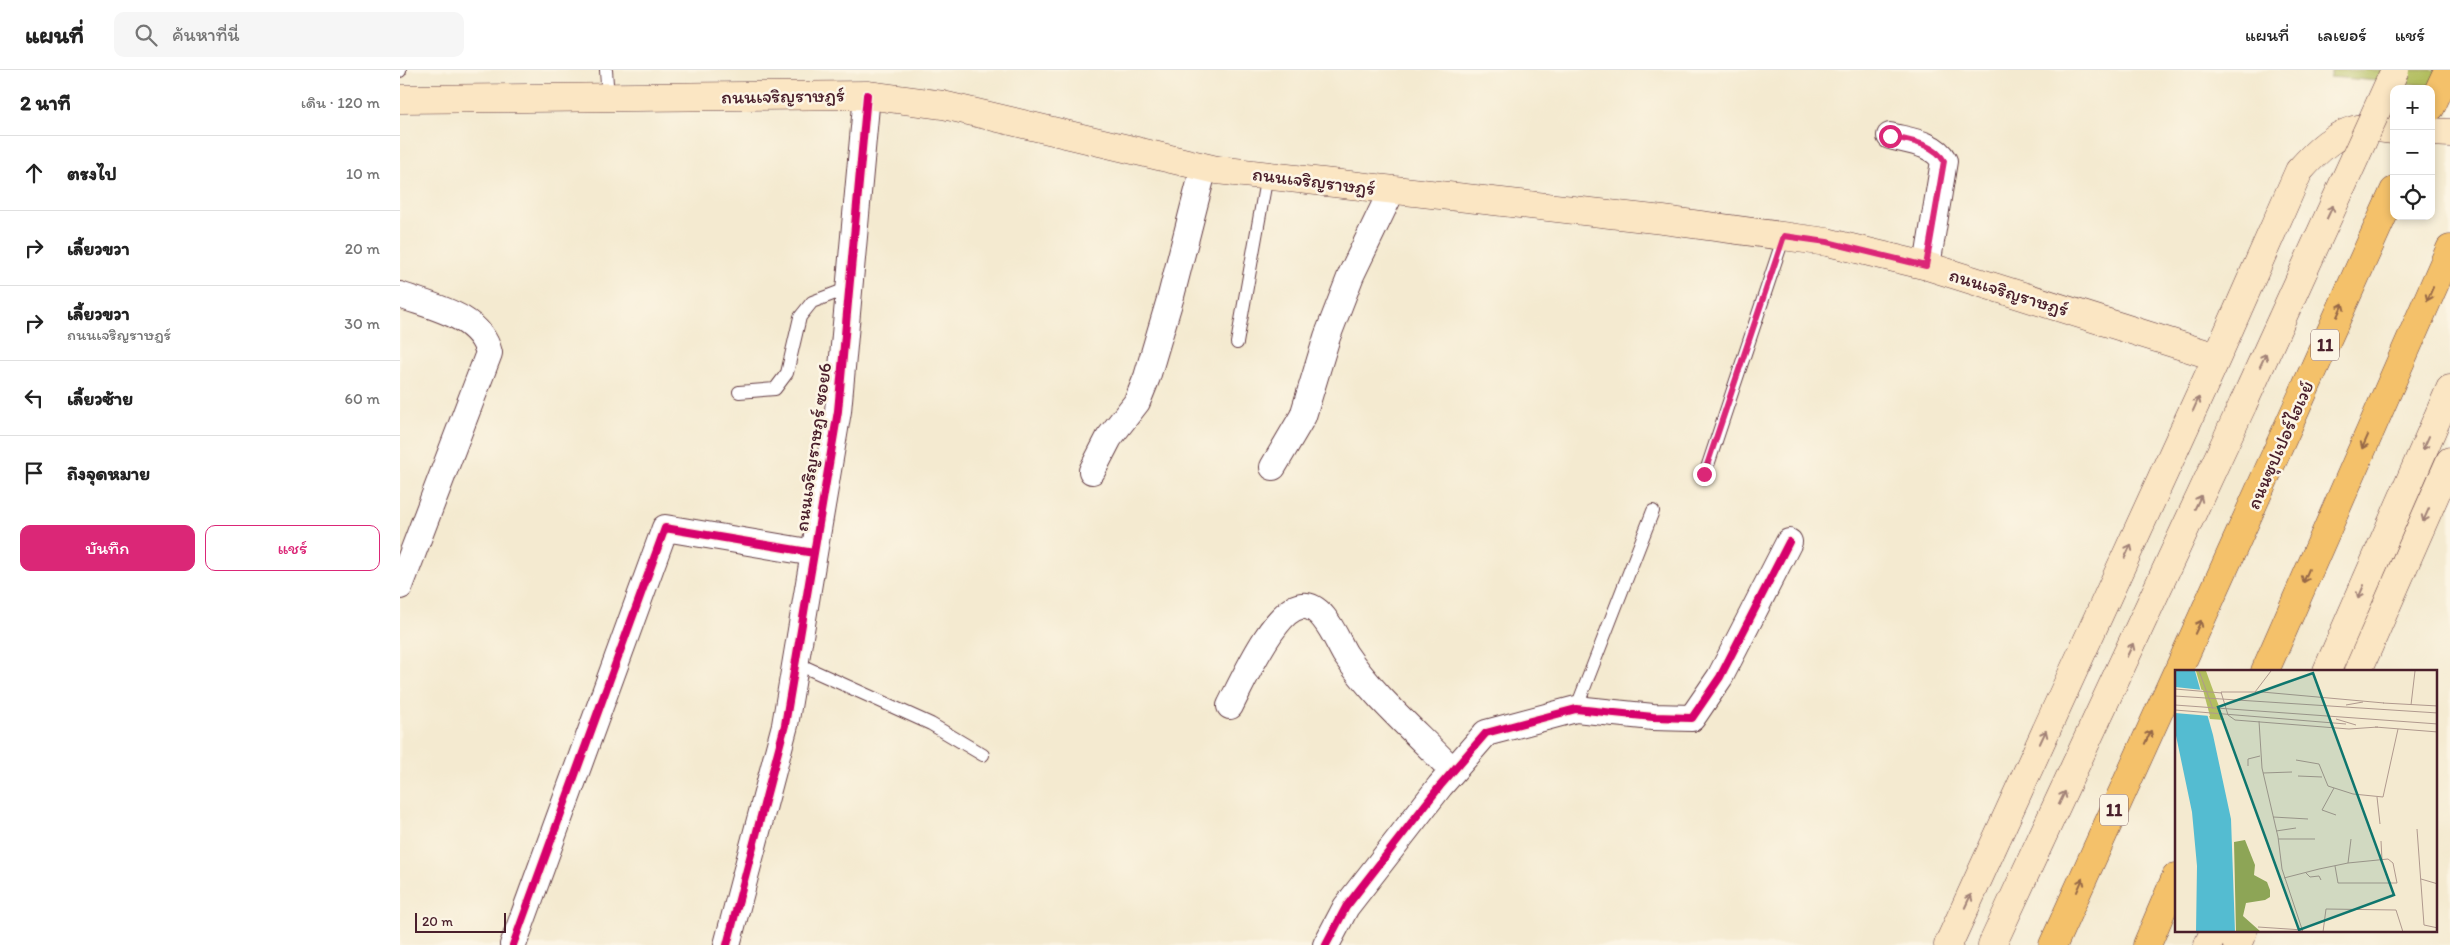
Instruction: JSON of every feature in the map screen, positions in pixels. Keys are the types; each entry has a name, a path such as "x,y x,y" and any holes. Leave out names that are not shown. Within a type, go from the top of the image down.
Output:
{"highway":[{"path":"2435,98 2448,70"},
{"name":"ถนนซุปเปอร์ไฮเวย์","path":"2178,670 2390,200"},
{"path":"2265,670 2450,249"},
{"name":"ถนนซุปเปอร์ไฮเวย์","path":"2054,938 2175,677"},
{"path":"2147,945 2175,879"}],"main road":[{"path":"1992,945 2243,404 2395,70"},
{"name":"ถนนเจริญราษฎร์","path":"400,99 867,95 943,105 1204,166 1827,242 1926,266 2217,357"},
{"path":"1948,945 2217,357 2299,171 2317,151 2341,135 2362,128 2390,130"},
{"path":"2435,132 2450,133"},
{"path":"2327,670 2448,393"},
{"path":"2358,670 2448,466"},
{"path":"2208,945 2214,932"},
{"path":"2237,945 2243,932"}],"street":[{"name":"ถนนเจริญราษฎร์ ซอย6","path":"727,945 785,725 838,411 867,95"},
{"path":"1890,136 1930,147 1939,152 1944,161 1926,266"},
{"path":"1092,471 1109,438 1137,402 1147,377 1171,296 1204,166"},
{"path":"1273,467 1303,416 1327,337 1350,274 1392,190"},
{"path":"400,295 469,322 486,340 490,352 400,586"},
{"path":"513,945 665,528 814,553"},
{"path":"1326,945 1346,907 1453,771 1486,733 1576,709 1653,717 1692,718 1720,677 1789,542"},
{"path":"1230,706 1255,658 1279,620 1296,607 1310,607 1320,615 1346,655 1369,683 1453,771"}],"lane":[{"path":"606,70 608,98"},
{"path":"1237,342 1267,175"},
{"path":"1704,474 1784,236"},
{"path":"739,392 774,389 787,373 800,317 812,302 849,288"},
{"path":"1576,709 1653,511"},
{"path":"796,663 931,724 983,755"}],"green space":[{"path":"2333,70 2450,70 2450,87 2435,85 2330,77"}],"cycle path":[{"path":"727,945 785,725 838,411 867,95"},
{"path":"513,945 665,528 814,553"},
{"path":"1326,945 1346,907 1440,786 1486,733 1576,709 1653,717 1692,718 1720,677 1789,542"}],"route":[{"path":"1704,474 1784,236 1827,242 1926,266 1944,161 1939,152 1930,147 1890,136"}]}
